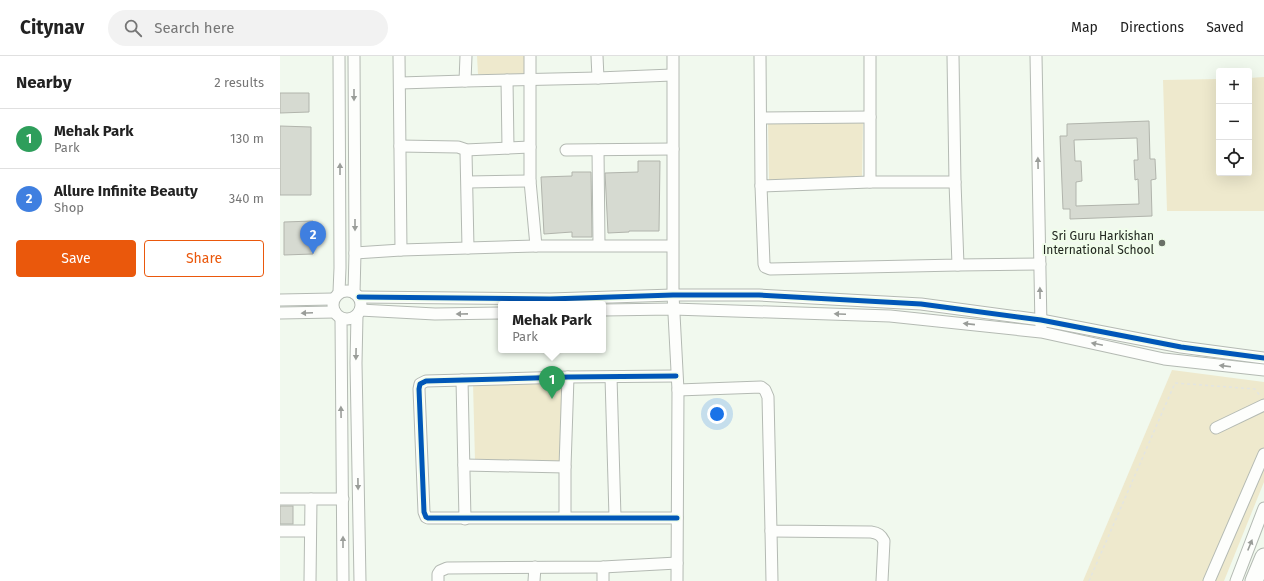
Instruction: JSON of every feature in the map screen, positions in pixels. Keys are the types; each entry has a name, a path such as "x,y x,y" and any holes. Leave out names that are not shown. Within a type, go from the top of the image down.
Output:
{"highway":[{"path":"1254,581 1264,558"}],"street":[{"path":"339,56 340,268 336,296 332,304 338,315 343,581"},
{"path":"354,56 356,295 361,305 358,313 356,363 360,581"},
{"path":"399,56 401,250"},
{"path":"465,81 466,56"},
{"path":"530,56 530,181 536,246"},
{"path":"597,56 598,78"},
{"path":"673,56 672,246 673,309 678,390 677,581"},
{"path":"760,56 761,186 764,264 767,268 1040,264"},
{"path":"870,56 870,182"},
{"path":"953,56 958,265"},
{"path":"1036,56 1041,332"},
{"path":"400,83 672,75"},
{"path":"508,80 508,148"},
{"path":"761,118 870,117"},
{"path":"400,146 458,147 465,150 530,147"},
{"path":"566,150 673,149"},
{"path":"465,150 468,182 468,248"},
{"path":"598,150 599,245"},
{"path":"468,182 530,181"},
{"path":"761,186 870,182 955,182"},
{"path":"355,253 401,250 536,246 672,246"},
{"path":"280,300 336,296 347,290 356,295 550,299 673,295 759,296 921,304 1041,320 1181,347 1264,358"},
{"path":"606,310 673,309 890,316 1041,332 1164,359 1264,370"},
{"path":"280,313 338,315 346,319 352,318 358,313 498,313"},
{"path":"676,376 426,381 420,384 419,389 425,515 428,518 677,518"},
{"path":"565,517 564,467 568,377"},
{"path":"611,377 615,517"},
{"path":"462,380 465,519"},
{"path":"678,390 761,387 765,390 768,397 772,581"},
{"path":"1216,428 1264,405"},
{"path":"1209,581 1264,454"},
{"path":"464,465 564,467"},
{"path":"280,499 342,498"},
{"path":"310,581 311,499"},
{"path":"1236,581 1264,508"},
{"path":"771,530 876,533 881,536 884,541 882,581"},
{"path":"280,531 310,531"},
{"path":"438,581 438,574 440,571 447,568 603,567 677,563"},
{"path":"534,581 535,567"},
{"path":"603,567 603,581"}],"path":[{"path":"1089,581 1175,383 1255,389 1264,401"}],"shaded area":[{"path":"477,56 526,56 526,74 478,74"},
{"path":"1264,77 1264,211 1167,211 1163,80 1216,79 1216,176 1252,176 1252,78"},
{"path":"863,120 862,180 769,181 768,121"},
{"path":"1172,370 1264,382 1264,482 1224,581 1083,581"},
{"path":"563,381 560,464 475,461 473,383"}],"building":[{"path":"280,93 309,93 309,112 280,113"},
{"path":"1149,121 1150,159 1155,159 1156,179 1151,180 1152,216 1070,219 1070,209 1063,209 1060,136 1067,136 1067,124","holes":["1137,138 1138,160 1134,160 1135,180 1138,179 1139,204 1076,206 1076,182 1082,181 1081,161 1075,161 1074,140"]},
{"path":"280,126 311,127 311,195 280,195"},
{"path":"638,161 660,161 659,231 608,233 605,173 638,172"},
{"path":"572,172 591,172 592,237 572,237 572,232 544,234 541,177 572,176"},
{"path":"313,221 313,254 284,255 284,222"},
{"path":"280,506 293,506 293,524 280,524"}],"cycle path":[{"path":"359,297 550,299 673,295 759,295 921,304 1041,320 1181,347 1264,358"},
{"path":"676,376 426,381 420,384 419,389 424,512 426,517 677,518"}],"place":[{"name":"Sri Guru Harkishan International School","path":"1162,243"},
{"name":"Allure Infinite Beauty","path":"313,254"},
{"name":"Mehak Park","path":"552,399"}]}
